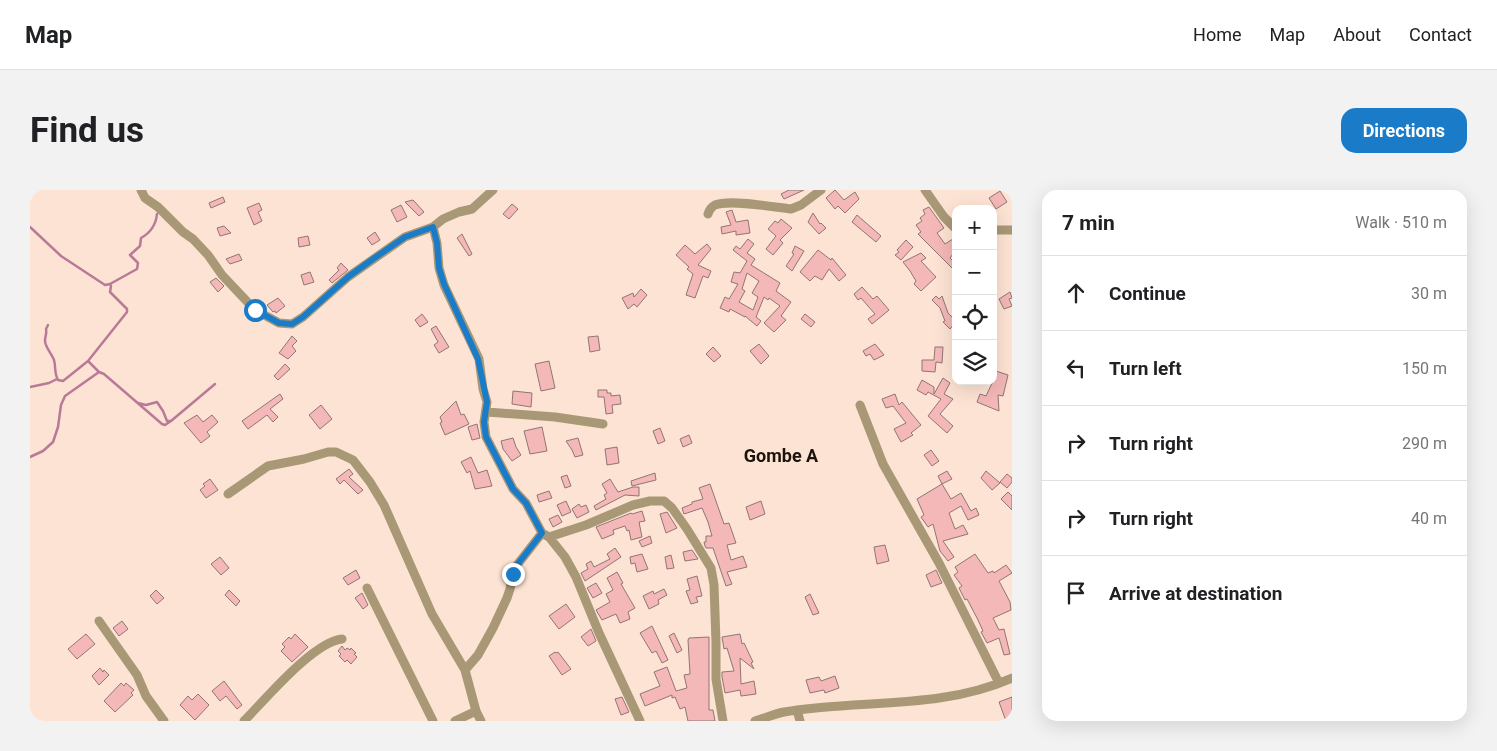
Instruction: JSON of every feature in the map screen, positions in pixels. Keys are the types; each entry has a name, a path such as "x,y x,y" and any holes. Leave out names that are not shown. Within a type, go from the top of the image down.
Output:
{"street":[{"path":"141,190 145,198 158,207 208,255 222,275 255,310 279,323 292,324 303,317 348,277 405,237 433,227 443,219 472,209 493,190"},
{"path":"708,214 714,205 734,203 796,208 821,190"},
{"path":"925,190 952,225"},
{"path":"433,227 437,243 439,268 444,284 478,359 487,402 484,422 486,437 513,489 526,503 545,535 565,557 576,577 599,633 640,721"},
{"path":"997,230 1012,230"},
{"path":"860,404 883,464 939,563 999,683"},
{"path":"487,412 556,417 603,424"},
{"path":"228,494 268,466 328,452 336,452 353,460 370,482 384,505 432,614 465,670 476,711 481,721"},
{"path":"465,670 478,655 493,628 507,598 517,565 545,535 586,525 633,504 664,501 672,508 687,529 711,568 714,585 716,679 723,721"},
{"path":"367,588 433,721"},
{"path":"99,621 137,675 146,696 164,721"},
{"path":"244,721 299,665 322,647 336,639 342,639"},
{"path":"755,721 782,712 820,707 922,701 969,693 1012,678"},
{"path":"797,710 800,721"},
{"path":"455,721 476,711"}],"building":[{"path":"789,190 804,190 784,199 781,194"},
{"path":"835,190 844,200 855,192 859,199 845,213 838,206 835,209 826,198"},
{"path":"1000,191 1007,202 997,208 997,205 993,205 989,198"},
{"path":"223,197 225,202 211,208 209,203"},
{"path":"413,200 424,212 419,216 405,202"},
{"path":"259,203 262,210 258,212 262,221 254,225 247,208"},
{"path":"512,204 518,209 509,219 503,214"},
{"path":"401,205 407,217 397,222 391,210"},
{"path":"929,207 944,228 937,233 945,244 952,240 952,255 950,258 952,260 952,268 918,234 921,232 916,225 922,221 920,218 925,214 923,210"},
{"path":"732,210 736,222 748,220 750,233 736,235 736,231 722,234 721,227 731,225 726,212"},
{"path":"813,213 820,224 826,228 819,234 808,222"},
{"path":"857,215 881,236 876,242 852,222"},
{"path":"781,219 792,228 780,240 783,243 773,255 766,249 776,236 768,229 775,221 778,223"},
{"path":"224,226 231,233 220,236 217,228"},
{"path":"375,232 380,240 372,245 367,238"},
{"path":"462,234 472,254 469,256 457,238"},
{"path":"308,236 310,245 299,247 298,238"},
{"path":"748,239 754,244 747,253 755,259 751,265 780,283 776,291 791,302 781,316 786,320 774,332 764,323 780,306 769,298 768,300 764,297 756,317 761,321 757,326 745,316 730,309 729,312 720,308 725,297 729,299 738,284 731,282 734,272 740,273 747,261 733,250 736,246 740,249","holes":["747,273 759,281 752,293 758,297 753,310 739,302 745,291 742,289"]},
{"path":"906,240 913,247 901,260 895,255"},
{"path":"707,244 711,249 698,265 711,271 708,278 703,276 695,298 686,295 693,274 687,269 689,267 676,255 685,245 695,254"},
{"path":"795,246 804,251 792,271 786,266 794,254 792,253"},
{"path":"818,250 831,260 832,258 846,275 839,281 829,269 822,280 815,276 810,281 800,272"},
{"path":"921,253 926,258 921,261 936,277 921,291 914,284 916,281 903,262"},
{"path":"239,254 242,260 230,264 226,259"},
{"path":"341,263 348,270 332,283 329,280 339,270 337,268"},
{"path":"310,272 314,282 304,285 301,275"},
{"path":"216,278 224,286 218,292 210,282"},
{"path":"862,287 873,299 877,296 889,310 872,324 868,319 875,314 861,298 858,300 854,294"},
{"path":"641,289 647,295 637,307 634,304 628,309 622,298 633,293 634,297"},
{"path":"1010,292 1012,298 1009,299 1012,306 1004,309 999,299"},
{"path":"936,296 939,299 942,296 948,313 952,317 952,326 950,329 943,322 945,321 940,308 932,300"},
{"path":"278,298 285,306 276,313 267,305"},
{"path":"422,314 428,322 420,327 415,320"},
{"path":"805,314 815,322 811,327 801,319"},
{"path":"436,326 449,347 439,353 434,345 438,342 431,329"},
{"path":"292,336 297,341 292,346 296,351 288,359 279,353"},
{"path":"598,336 600,350 590,352 588,337"},
{"path":"759,344 769,356 761,364 750,351"},
{"path":"875,344 884,355 874,360 870,354 866,356 863,351"},
{"path":"713,347 721,356 714,362 706,354"},
{"path":"935,347 943,347 942,363 936,362 935,372 922,371 922,360 934,360"},
{"path":"549,361 555,388 541,391 535,364"},
{"path":"285,364 290,369 278,380 274,376"},
{"path":"997,371 1008,375 1003,396 998,395 999,411 977,402 980,394 986,396 991,385 997,385"},
{"path":"943,378 950,383 944,394 953,399 940,414 953,426 947,433 928,416 941,399 928,392 926,395 917,390 922,380 934,387 934,394"},
{"path":"598,390 607,390 607,393 611,393 611,396 620,395 621,404 612,405 613,413 606,414 604,397 598,397"},
{"path":"513,391 532,393 531,407 512,404"},
{"path":"280,394 283,399 270,409 278,417 273,422 267,415 248,429 242,421"},
{"path":"895,394 899,405 902,402 921,425 911,433 913,435 901,442 894,429 906,423 893,406 886,408 882,399"},
{"path":"456,401 461,415 464,414 469,424 445,435 440,423 442,422 440,417"},
{"path":"321,405 332,419 320,429 309,415"},
{"path":"197,415 203,422 212,415 218,422 207,432 210,436 201,443 184,423"},
{"path":"477,424 480,438 472,440 468,427"},
{"path":"542,427 547,451 530,454 524,431"},
{"path":"660,428 665,441 658,444 653,431"},
{"path":"689,435 692,443 683,447 680,439"},
{"path":"513,438 521,455 512,461 503,449 501,441"},
{"path":"578,438 583,455 575,457 566,441"},
{"path":"617,447 619,463 607,465 605,449"},
{"path":"931,450 939,461 932,466 924,455"},
{"path":"471,457 478,473 487,470 492,486 475,489 470,471 467,473 461,462"},
{"path":"349,469 353,474 349,477 363,490 358,494 344,480 340,484 336,479"},
{"path":"947,471 952,479 942,484 938,476"},
{"path":"986,471 1000,483 992,490 981,478"},
{"path":"655,473 656,480 632,486 631,481"},
{"path":"1007,474 1012,478 1012,482 1007,488 1000,482"},
{"path":"567,475 571,486 565,488 561,477"},
{"path":"210,479 218,490 206,498 200,490 205,486 203,484"},
{"path":"610,479 618,492 639,487 639,496 625,495 596,510 594,506 606,499 604,495 607,493 602,484"},
{"path":"710,484 724,524 729,523 736,543 727,545 731,560 743,556 747,567 727,572 732,584 726,586 713,548 706,548 705,546 706,536 712,536 702,508 684,514 682,508 692,504 692,502 703,499 699,488"},
{"path":"942,484 951,499 961,493 971,511 976,508 979,515 968,520 961,506 949,513 955,529 963,525 968,534 943,541 954,557 948,561 940,551 933,524 928,527 921,517 924,515 917,499"},
{"path":"549,491 552,498 539,502 537,495"},
{"path":"1008,492 1012,496 1012,510 1001,499"},
{"path":"566,501 571,512 562,516 557,505"},
{"path":"761,501 765,514 750,520 746,507"},
{"path":"579,504 581,507 586,505 589,512 577,518 572,509"},
{"path":"642,511 645,521 639,522 642,537 631,540 629,530 627,531 625,526 613,530 614,534 602,539 596,527 631,513"},
{"path":"667,512 677,528 666,533 660,514"},
{"path":"558,515 562,522 553,527 549,519"},
{"path":"650,536 652,543 642,547 639,541"},
{"path":"885,545 889,561 877,564 874,547"},
{"path":"615,548 621,557 585,581 581,573 588,569 586,564 591,561 594,567 610,559 607,554"},
{"path":"692,550 698,559 685,561 683,552"},
{"path":"642,554 648,569 637,572 635,563 631,564 630,557"},
{"path":"975,554 988,573 993,571 994,573 1006,565 1012,573 999,581 1010,602 1011,610 993,618 999,630 1004,629 1010,654 1004,655 999,638 987,643 977,618 959,588 962,586 954,575 958,572 955,567"},
{"path":"671,555 674,568 667,569 665,557"},
{"path":"220,557 229,568 221,575 211,564"},
{"path":"356,570 360,578 348,585 343,578"},
{"path":"936,570 942,583 931,587 926,575"},
{"path":"617,572 623,583 621,584 635,608 628,612 630,619 620,623 616,614 602,620 596,610 610,602 606,594 613,590 607,578"},
{"path":"697,576 702,596 696,597 698,602 691,604 686,591 690,590 687,579"},
{"path":"596,583 602,593 593,598 587,588"},
{"path":"664,589 667,595 658,600 659,604 649,609 643,596 653,591 654,594"},
{"path":"156,590 164,598 157,604 150,596"},
{"path":"229,590 240,601 236,606 225,595"},
{"path":"362,593 368,605 363,609 355,598"},
{"path":"810,594 819,613 813,615 805,597"},
{"path":"566,604 575,617 559,629 549,616"},
{"path":"122,621 128,629 119,636 113,628"},
{"path":"652,626 668,660 662,663 656,651 652,653 640,633"},
{"path":"591,629 596,641 588,646 581,637"},
{"path":"674,633 682,650 677,653 669,636"},
{"path":"86,634 95,644 77,659 68,649"},
{"path":"295,634 308,647 292,662 281,651 285,647 282,644 289,637 291,639"},
{"path":"740,634 742,644 744,643 753,662 751,663 754,669 740,658 741,684 754,681 756,694 741,696 740,690 725,693 722,672 734,671 727,648 724,649 722,637"},
{"path":"709,637 709,710 713,710 715,721 688,721 685,707 680,709 675,697 672,698 672,695 645,706 640,694 660,686 654,672 667,667 676,691 687,688 684,675 690,674 688,640 689,638"},
{"path":"342,646 345,650 347,648 350,650 351,648 356,653 354,654 357,657 351,664 347,660 345,662 339,656 341,654 338,651"},
{"path":"558,652 571,669 562,675 549,656"},
{"path":"100,668 109,675 99,685 92,676"},
{"path":"835,676 839,688 825,693 824,690 810,693 806,680 819,677 821,681"},
{"path":"224,681 242,705 237,709 226,696 220,701 212,691"},
{"path":"121,683 124,686 126,683 134,690 131,693 133,695 115,712 104,701"},
{"path":"198,694 209,705 195,720 180,705 188,696 192,700"},
{"path":"622,697 629,712 621,715 615,699"},
{"path":"1012,697 1012,721 1006,721 999,702"}],"waterway":[{"path":"110,284 137,269 138,263 130,255 140,246 141,238 152,228 157,214"},
{"path":"30,227 61,256 105,285 110,284 110,292 127,309 127,312 88,361 63,381 58,380 54,360 45,343 48,325"},
{"path":"88,361 162,424 165,425 171,421"},
{"path":"30,457 43,451 53,442 58,427 61,405 65,396 99,372"},
{"path":"30,387 49,383 57,379"},
{"path":"138,403 146,405 157,402 167,421 171,421 215,384"}],"district":[{"name":"Gombe A","path":"781,455"}],"route":[{"path":"255,310 279,323 292,324 303,317 348,277 373,259 405,237 433,227 437,243 439,268 444,284 478,359 487,402 484,422 486,437 513,489 526,503 542,533 517,565 513,574"}]}
